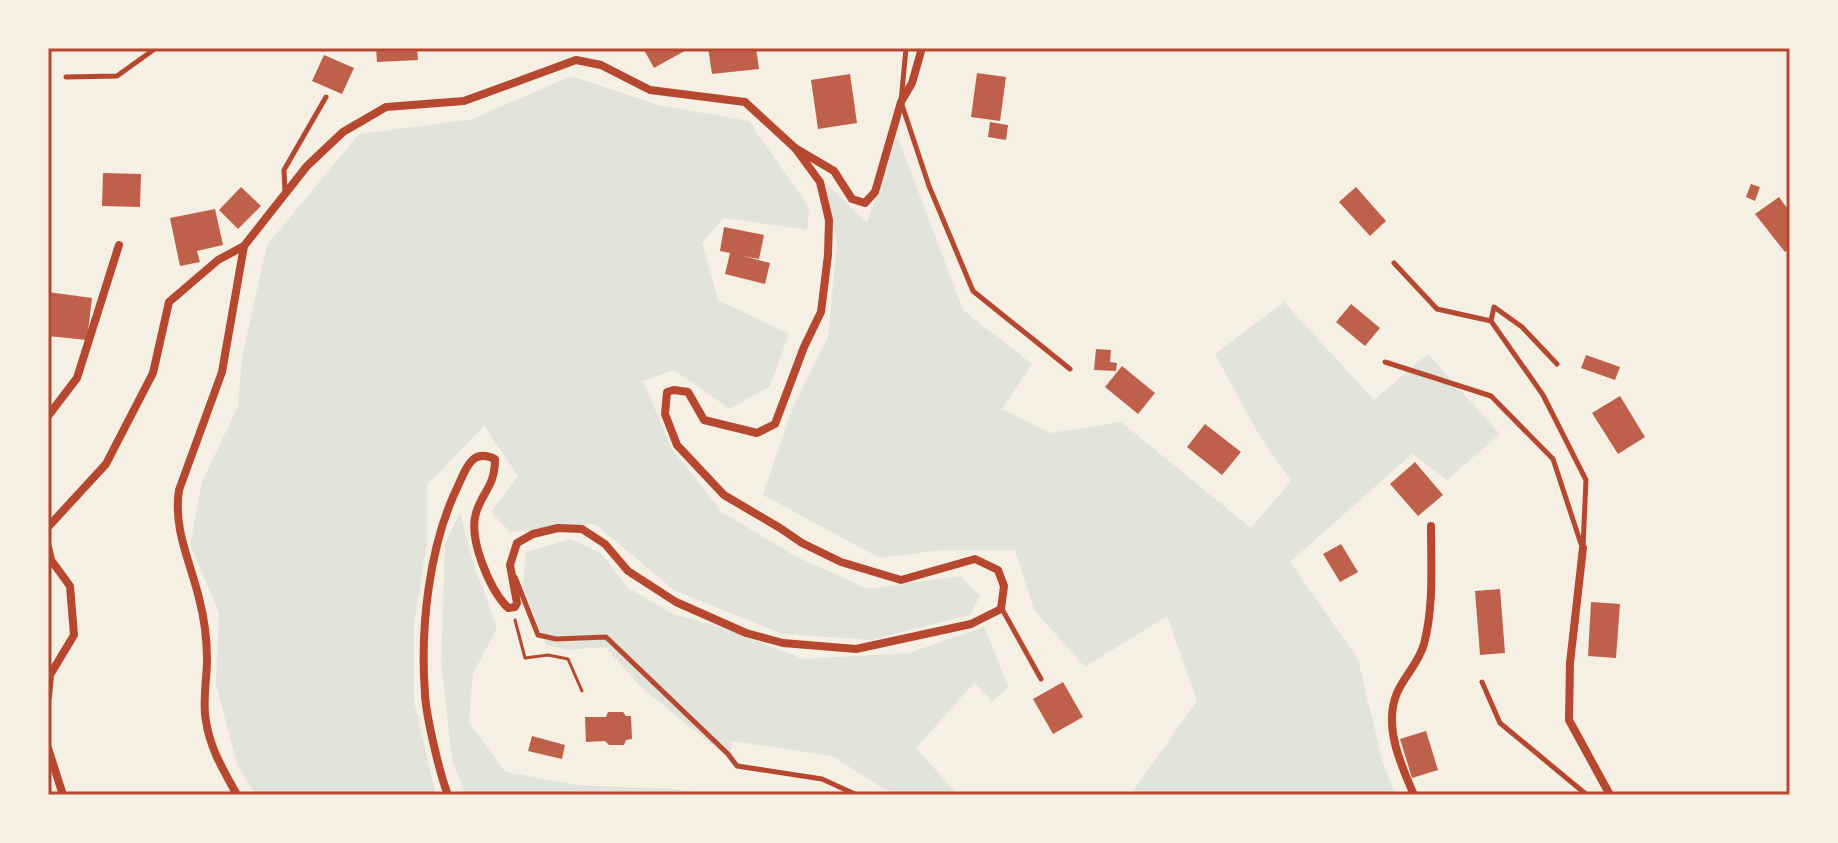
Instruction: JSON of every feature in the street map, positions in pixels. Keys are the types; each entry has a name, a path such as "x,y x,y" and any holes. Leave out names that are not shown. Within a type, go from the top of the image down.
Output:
{"street":[{"path":"795,148 834,171 852,199 865,203 875,192 901,102 912,83 922,48"},
{"path":"48,527 106,464 153,373 169,302 218,260 244,246 307,166 343,132 386,107 464,101 576,60 601,65 650,90 745,102 795,148 820,182 829,220 821,312 804,347 775,424 757,433 704,420 688,392 674,390 667,392 665,414 677,445 724,495 802,543 841,562 901,580 975,559 998,570 1004,586 1001,609 971,624 856,649 783,643 746,633 676,602 628,571 605,544 582,529 558,528 533,534 517,543 510,565 517,603 512,609 505,605 491,583 477,547 475,514 489,490 495,471 495,459 485,455 469,463 446,510 435,545 429,588 424,657 425,697 448,795"},
{"path":"48,416 77,378 119,245"},
{"path":"237,795 214,751 206,722 207,659 200,600 181,539 176,509 179,490 222,372 244,246"},
{"path":"1414,795 1396,750 1391,714 1397,693 1423,647 1431,610 1431,526"},
{"path":"48,547 51,560 70,586 74,635 50,675 48,697"},
{"path":"1583,548 1570,663 1569,720 1610,795"},
{"path":"48,748 63,795"}],"lane":[{"path":"66,77 117,76 156,48"},
{"path":"906,48 901,102 929,186 973,291 1070,369"},
{"path":"285,194 284,170 326,97"},
{"path":"1394,263 1437,309 1491,321 1543,395 1586,480 1583,548"},
{"path":"1491,321 1494,307 1522,327 1557,364"},
{"path":"1385,362 1491,396 1553,459 1583,548"},
{"path":"510,565 538,635 556,639 606,637 737,766 822,779 857,795"},
{"path":"1001,609 1041,679"},
{"path":"1482,682 1500,723 1587,795"}],"path":[{"path":"512,609 525,658 548,655 568,659 582,691"}],"shaded area":[{"path":"571,76 658,105 749,121 809,207 807,230 723,218 702,243 718,300 789,334 770,386 730,409 674,370 643,381 672,449 722,512 795,556 868,589 961,576 980,596 970,615 871,640 783,634 675,591 595,524 510,532 491,512 518,476 484,426 427,485 427,542 414,624 414,701 436,795 256,795 238,767 216,684 219,613 190,544 202,482 238,406 242,358 267,245 359,134 473,119"},
{"path":"897,135 963,310 1032,364 1002,409 1050,433 1121,422 1251,528 1291,481 1259,435 1215,354 1284,302 1374,400 1428,354 1500,434 1447,480 1412,454 1290,562 1358,659 1382,760 1395,795 1130,795 1197,701 1167,616 1085,667 1034,610 1015,550 942,550 880,558 763,495 792,409 828,337 837,244 825,182 867,223"},
{"path":"460,512 473,562 497,628 473,674 469,722 505,772 577,785 673,789 711,795 465,795 452,759 441,661 445,544"},
{"path":"571,539 602,554 627,587 673,614 718,626 803,659 909,653 984,627 1009,687 992,701 974,683 916,748 958,795 894,795 832,756 732,741 730,759 642,688 605,647 568,650 546,645 523,587 526,552"}],"building":[{"path":"376,48 417,48 418,60 377,62"},
{"path":"643,48 690,48 654,68"},
{"path":"708,48 756,48 759,69 712,74"},
{"path":"324,55 354,68 342,94 312,81"},
{"path":"977,73 1006,77 1000,121 971,117"},
{"path":"850,74 857,123 818,129 811,80"},
{"path":"990,122 1008,125 1006,140 988,137"},
{"path":"103,173 141,174 140,207 102,206"},
{"path":"1751,184 1760,187 1755,201 1746,197"},
{"path":"241,187 261,206 238,229 219,210"},
{"path":"1356,187 1386,221 1370,236 1339,202"},
{"path":"1779,197 1790,212 1790,248 1785,252 1755,214"},
{"path":"215,209 223,245 197,251 200,262 180,266 170,218"},
{"path":"724,227 764,235 759,259 743,256 770,263 765,284 725,274 730,253 720,251"},
{"path":"48,292 92,298 87,340 48,336"},
{"path":"1351,304 1380,328 1365,346 1336,322"},
{"path":"1096,349 1111,350 1110,362 1117,363 1116,371 1094,370"},
{"path":"1586,355 1620,367 1615,380 1581,368"},
{"path":"1122,366 1155,393 1138,414 1105,387"},
{"path":"1620,396 1645,437 1618,454 1592,413"},
{"path":"1205,424 1241,452 1222,475 1187,447"},
{"path":"1415,462 1443,495 1418,516 1390,484"},
{"path":"1341,544 1358,572 1340,582 1323,554"},
{"path":"1500,589 1505,653 1480,655 1475,591"},
{"path":"1591,602 1620,604 1616,658 1588,656"},
{"path":"1063,682 1083,717 1053,734 1033,699"},
{"path":"608,712 623,712 631,716 632,739 626,740 624,745 609,745 605,741 586,742 585,717 606,717"},
{"path":"1426,731 1438,770 1412,778 1400,739"},
{"path":"532,736 565,745 562,759 528,751"}]}
